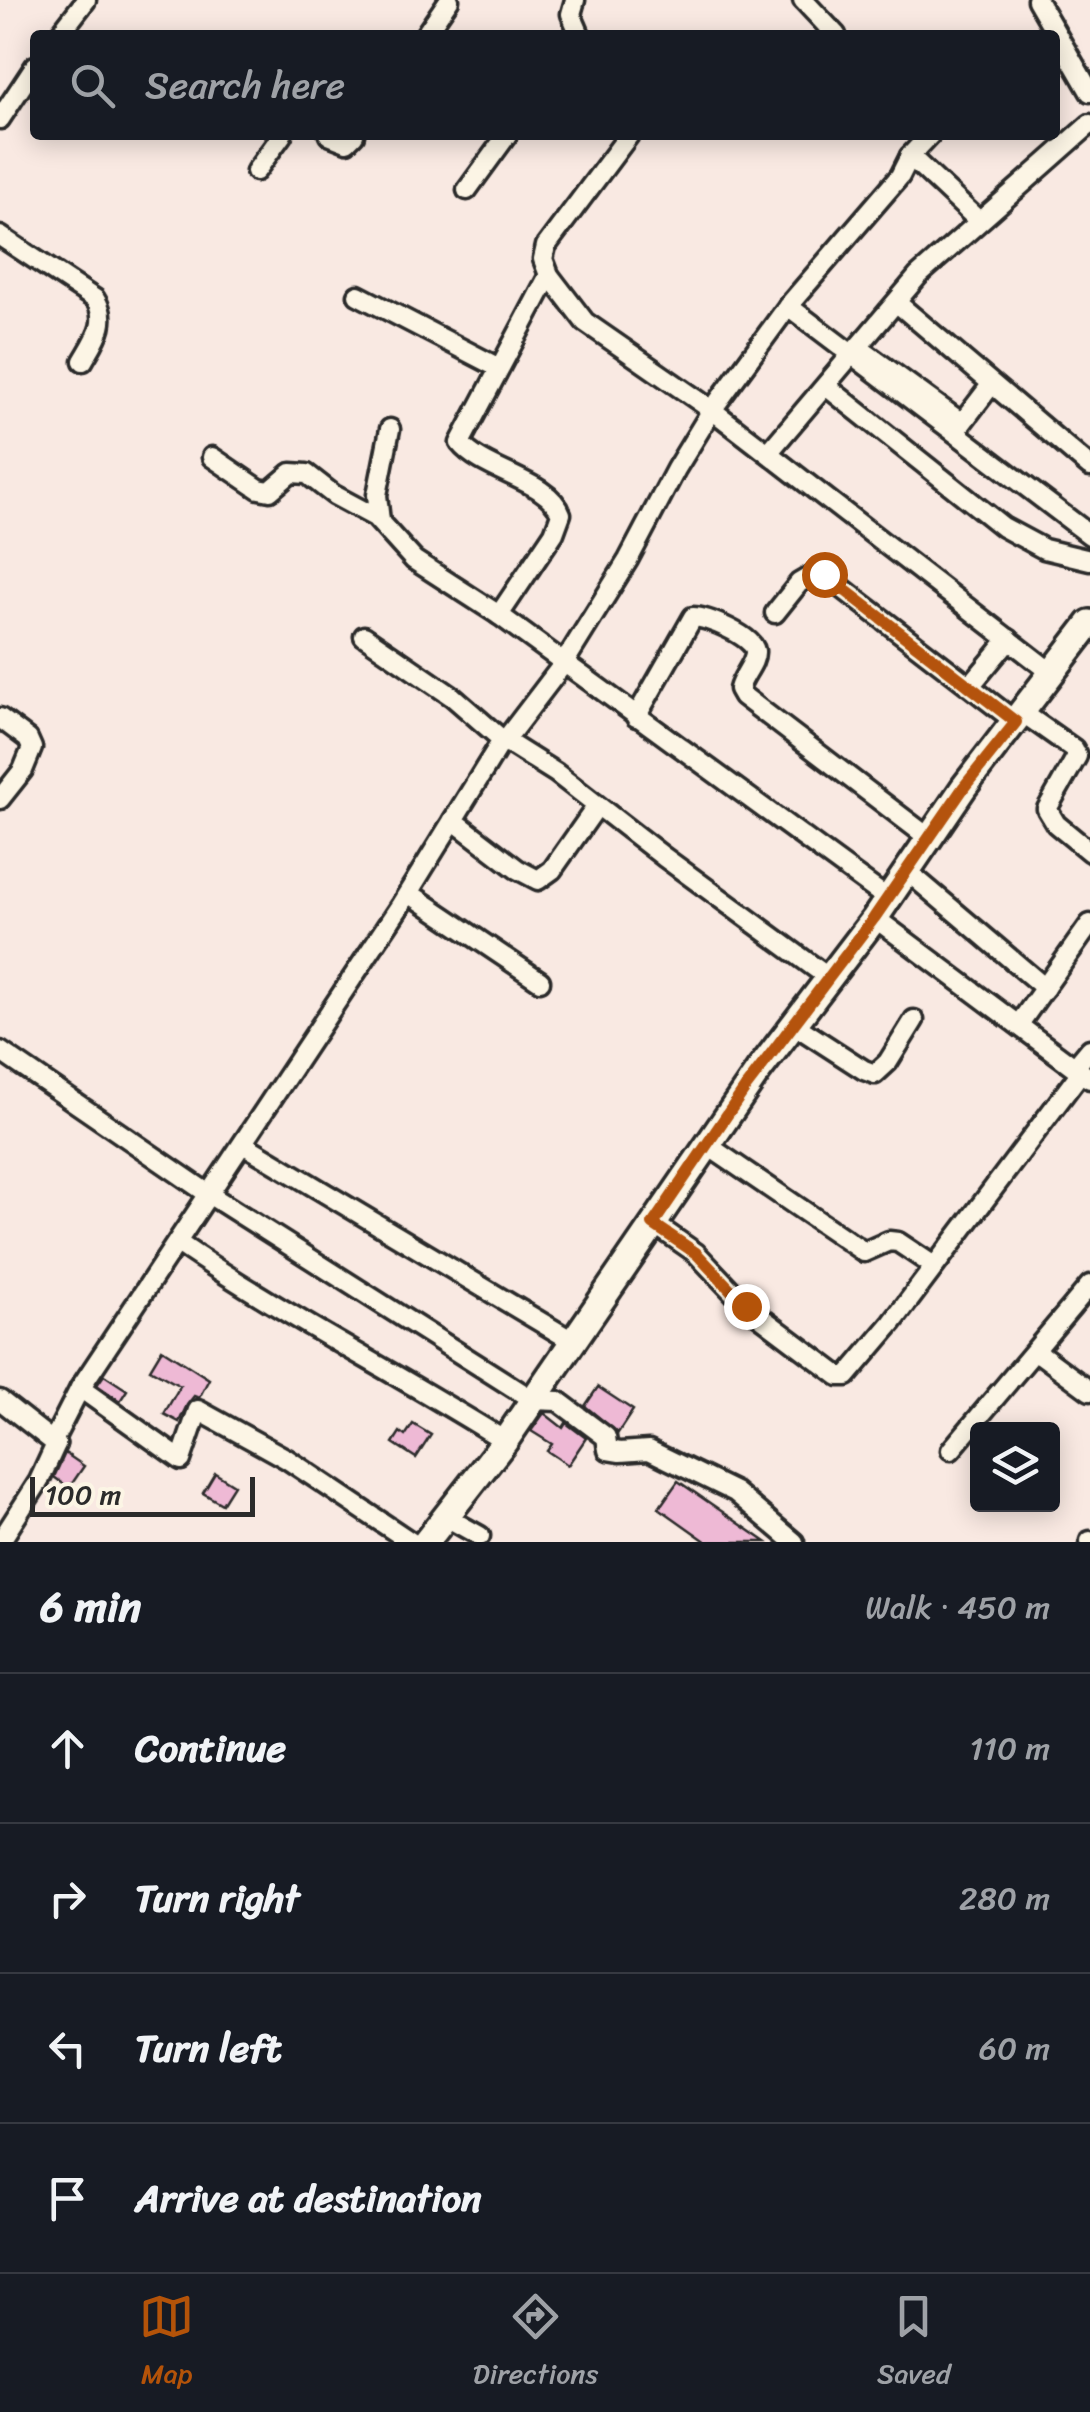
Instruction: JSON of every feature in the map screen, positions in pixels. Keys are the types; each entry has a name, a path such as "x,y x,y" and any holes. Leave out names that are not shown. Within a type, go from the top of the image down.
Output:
{"street":[{"path":"63,30 86,0"},
{"path":"429,30 450,0"},
{"path":"574,0 571,14 578,30"},
{"path":"803,0 831,30"},
{"path":"1037,0 1051,30"},
{"path":"1060,48 1090,92"},
{"path":"0,119 30,74"},
{"path":"768,453 926,268 1090,124"},
{"path":"256,171 278,140"},
{"path":"467,190 503,140"},
{"path":"625,140 546,246 543,259 550,275 585,322 712,410 1052,673"},
{"path":"56,1444 53,1441 57,1428 80,1388 509,735 564,663 636,546 676,468 712,410 788,306 900,176 923,140"},
{"path":"910,156 978,221"},
{"path":"0,236 95,299 102,311 102,324 83,361"},
{"path":"499,614 554,533 561,514 550,497 478,458 460,443 550,275"},
{"path":"358,295 499,368"},
{"path":"898,303 1090,467"},
{"path":"788,306 962,423 991,385"},
{"path":"854,352 1090,536"},
{"path":"826,386 1003,527 1044,549 1090,560"},
{"path":"380,522 376,495 390,429"},
{"path":"212,457 259,489 270,491 291,473 307,474 380,522 414,560 499,614 636,716 1082,1073"},
{"path":"776,613 808,576 824,574 970,686 1063,740 1076,756"},
{"path":"636,716 693,617 716,623 748,639 754,647 755,655 739,688 744,696 929,838"},
{"path":"426,1542 505,1441 706,1145 881,909 964,787 1090,623"},
{"path":"364,636 453,697 505,741 556,773 829,978"},
{"path":"970,686 1009,640"},
{"path":"0,718 28,739 32,748 23,770 0,799"},
{"path":"1090,740 1076,756 1048,809 1056,824 1090,852"},
{"path":"453,820 538,880 552,870 597,806"},
{"path":"907,871 1045,988"},
{"path":"408,893 540,981"},
{"path":"1019,1024 1090,924"},
{"path":"793,1024 875,1074 888,1062 914,1020"},
{"path":"653,1224 696,1253 746,1306 839,1376 848,1376 1082,1073 1090,1049"},
{"path":"0,1051 210,1195 533,1400 558,1400 606,1437 608,1450 650,1450 735,1492 794,1542"},
{"path":"243,1144 574,1342"},
{"path":"706,1145 864,1252 889,1241 898,1242 934,1266"},
{"path":"178,1243 505,1441"},
{"path":"951,1450 1090,1285"},
{"path":"1036,1352 1090,1391"},
{"path":"80,1388 182,1460 198,1410 287,1458 411,1542"},
{"path":"0,1400 56,1444"},
{"path":"3,1532 39,1481 56,1444"},
{"path":"446,1517 480,1536"}],"building":[{"path":"162,1349 209,1379 199,1398 194,1396 187,1405 179,1422 164,1414 180,1386 150,1369"},
{"path":"104,1375 127,1390 120,1401 97,1385"},
{"path":"598,1387 633,1410 618,1433 585,1406"},
{"path":"544,1413 563,1428 566,1423 586,1438 568,1465 547,1451 552,1444 531,1431"},
{"path":"413,1424 431,1435 416,1458 393,1443 400,1432 405,1436"},
{"path":"65,1453 84,1466 69,1488 54,1477"},
{"path":"215,1473 234,1485 222,1504 203,1493"},
{"path":"678,1481 766,1542 707,1542 659,1508"}],"route":[{"path":"746,1306 696,1253 653,1224 746,1087 874,918 964,787 1016,722 824,574"}]}
